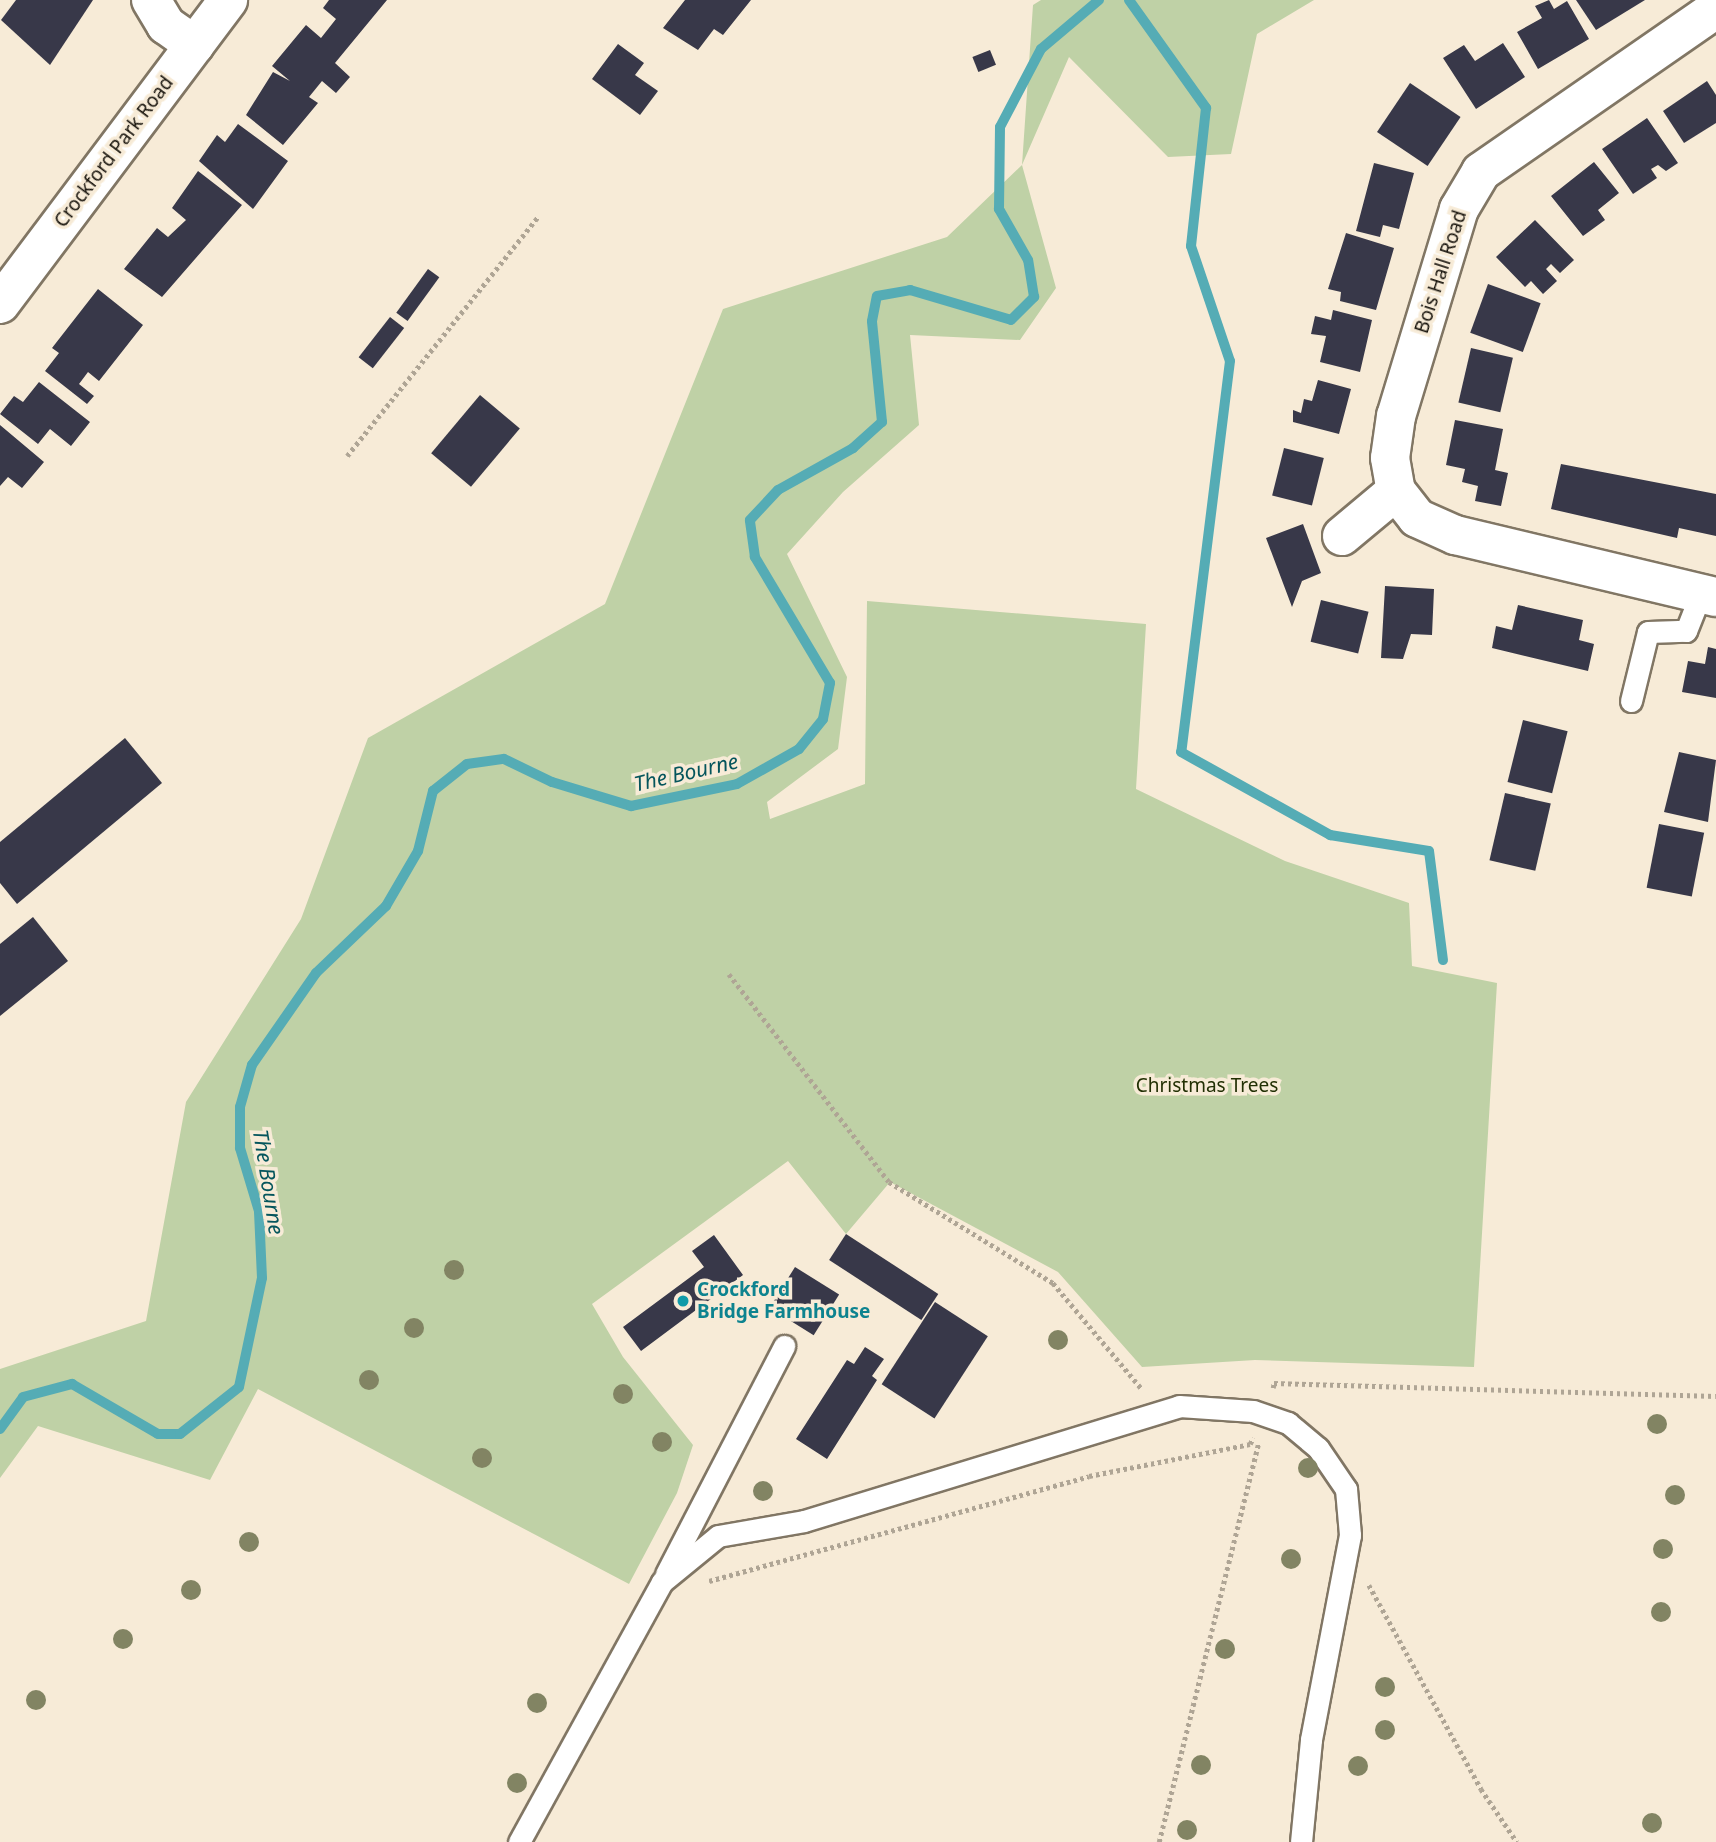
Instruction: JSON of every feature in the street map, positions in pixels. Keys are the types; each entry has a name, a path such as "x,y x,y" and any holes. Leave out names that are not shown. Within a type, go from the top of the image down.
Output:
{"street":[{"path":"151,0 166,25 195,45"},
{"name":"Crockford Park Road","path":"7,281 229,0"},
{"name":"Bois Hall Road","path":"1709,595 1455,535 1417,518 1396,491 1390,458 1396,416 1459,209 1481,172 1716,9"},
{"path":"1342,536 1396,491"}],"lane":[{"path":"1631,701 1648,632 1686,631 1709,595"},
{"path":"519,1842 662,1582 784,1346"},
{"path":"662,1582 718,1536 804,1521 1179,1406 1266,1415 1288,1423 1318,1448 1346,1489 1349,1540 1311,1740 1301,1842"}],"path":[{"path":"347,456 538,217"},
{"path":"729,974 890,1182 1053,1283 1150,1398 1179,1406"},
{"path":"1158,1842 1274,1383 1716,1396"},
{"path":"705,1582 1089,1476 1250,1444 1266,1415"},
{"path":"1349,1540 1389,1629 1517,1842"}],"green space":[{"path":"1041,0 1314,0 1257,34 1231,154 1168,157 1069,57 1022,165 1033,5"},
{"name":"Christmas Trees","path":"1022,165 1056,288 1020,340 910,335 919,425 843,492 787,554 847,677 838,749 767,802 770,819 865,784 867,601 1146,624 1136,789 1285,861 1409,903 1412,966 1497,983 1474,1367 1255,1360 1142,1367 1058,1272 890,1182 846,1234 788,1161 592,1304 623,1357 693,1445 677,1493 629,1584 258,1389 210,1480 38,1426 0,1478 0,1369 146,1321 186,1102 301,919 368,738 605,604 723,309 947,237"}],"building":[{"path":"16,0 93,0 50,65 1,20"},
{"path":"329,0 387,0 335,63 350,77 336,93 322,81 309,97 318,103 283,145 246,115 273,72 290,81 272,66 306,25 321,38 336,19 323,8"},
{"path":"685,0 751,0 723,35 714,29 698,50 663,28"},
{"path":"1549,0 1554,9 1567,1 1589,39 1538,69 1517,32 1542,18 1535,6"},
{"path":"1576,0 1645,0 1596,30"},
{"path":"1503,43 1525,77 1476,109 1443,58 1464,45 1475,61"},
{"path":"618,44 644,63 635,75 658,91 640,115 592,79"},
{"path":"990,50 996,65 978,72 972,57"},
{"path":"1707,81 1716,95 1716,123 1684,143 1663,111"},
{"path":"1410,83 1461,117 1428,166 1377,132"},
{"path":"1647,118 1678,163 1666,171 1658,165 1651,169 1657,178 1633,194 1602,149"},
{"path":"238,124 288,161 253,209 199,161 217,135 225,142"},
{"path":"1594,162 1619,193 1598,210 1605,220 1583,236 1551,196"},
{"path":"1374,163 1414,173 1399,229 1383,225 1380,237 1356,231"},
{"path":"198,171 242,205 162,297 124,269 157,228 168,237 186,220 172,208"},
{"path":"1535,220 1574,260 1560,273 1551,264 1546,269 1557,281 1543,294 1531,281 1525,287 1496,257"},
{"path":"1346,233 1394,248 1376,310 1340,301 1341,292 1328,289"},
{"path":"428,269 439,277 408,321 396,313"},
{"path":"1488,284 1541,303 1523,352 1470,333"},
{"path":"98,289 143,325 99,381 88,372 79,384 94,396 87,404 45,371 59,353 52,348"},
{"path":"1333,310 1372,320 1360,372 1320,362 1326,336 1311,334 1315,316 1331,320"},
{"path":"390,317 404,328 373,368 359,357"},
{"path":"1471,348 1513,358 1500,412 1458,403"},
{"path":"1318,380 1351,389 1339,434 1293,422 1293,410 1301,413 1304,399 1312,401"},
{"path":"39,382 90,422 71,446 50,429 38,444 0,414 14,396 23,402"},
{"path":"480,395 520,428 471,487 431,453"},
{"path":"1455,420 1503,429 1495,470 1508,473 1501,506 1475,501 1478,486 1462,482 1465,469 1446,465"},
{"path":"0,425 44,462 22,488 8,477 0,486"},
{"path":"1284,448 1324,458 1312,505 1272,496"},
{"path":"1561,464 1716,494 1716,536 1679,528 1677,538 1551,509"},
{"path":"1303,524 1321,573 1302,581 1292,607 1266,538"},
{"path":"1385,586 1434,589 1432,635 1411,634 1403,659 1381,658"},
{"path":"1321,600 1369,612 1358,654 1311,642"},
{"path":"1518,605 1583,620 1579,640 1594,644 1588,671 1492,648 1496,626 1512,630"},
{"path":"1708,647 1716,649 1716,698 1682,692 1688,661 1705,664"},
{"path":"1523,720 1568,731 1552,793 1508,782"},
{"path":"125,738 162,783 17,904 0,883 0,842"},
{"path":"1679,752 1716,760 1708,822 1664,812"},
{"path":"1505,793 1551,804 1535,871 1489,860"},
{"path":"1659,824 1704,833 1692,897 1647,888"},
{"path":"33,917 68,961 0,1016 0,944"},
{"path":"846,1234 938,1294 921,1320 829,1260"},
{"name":"Crockford Bridge Farmhouse","path":"714,1235 743,1275 641,1351 623,1327 704,1267 692,1251"},
{"path":"795,1267 839,1295 814,1335 770,1308"},
{"path":"935,1302 988,1336 934,1419 882,1384"},
{"path":"865,1347 884,1359 872,1376 877,1380 827,1459 796,1439 847,1360 854,1364"}],"waterway":[{"name":"The Bourne","path":"0,1429 23,1397 72,1384 158,1434 180,1434 239,1387 262,1278 259,1211 240,1148 240,1107 252,1065 316,973 386,906 418,851 433,791 467,764 504,759 552,782 631,806 737,784 799,749 823,719 830,683 755,557 750,520 778,490 853,448 882,422 872,321 877,296 910,290 1011,320 1034,297 1028,260 999,209 1000,127 1041,49 1099,0"},
{"path":"1129,0 1206,108 1191,246 1230,361 1181,752 1330,835 1429,851 1443,960"}],"place":[{"name":"Crockford Bridge Farmhouse","path":"683,1301"}]}
